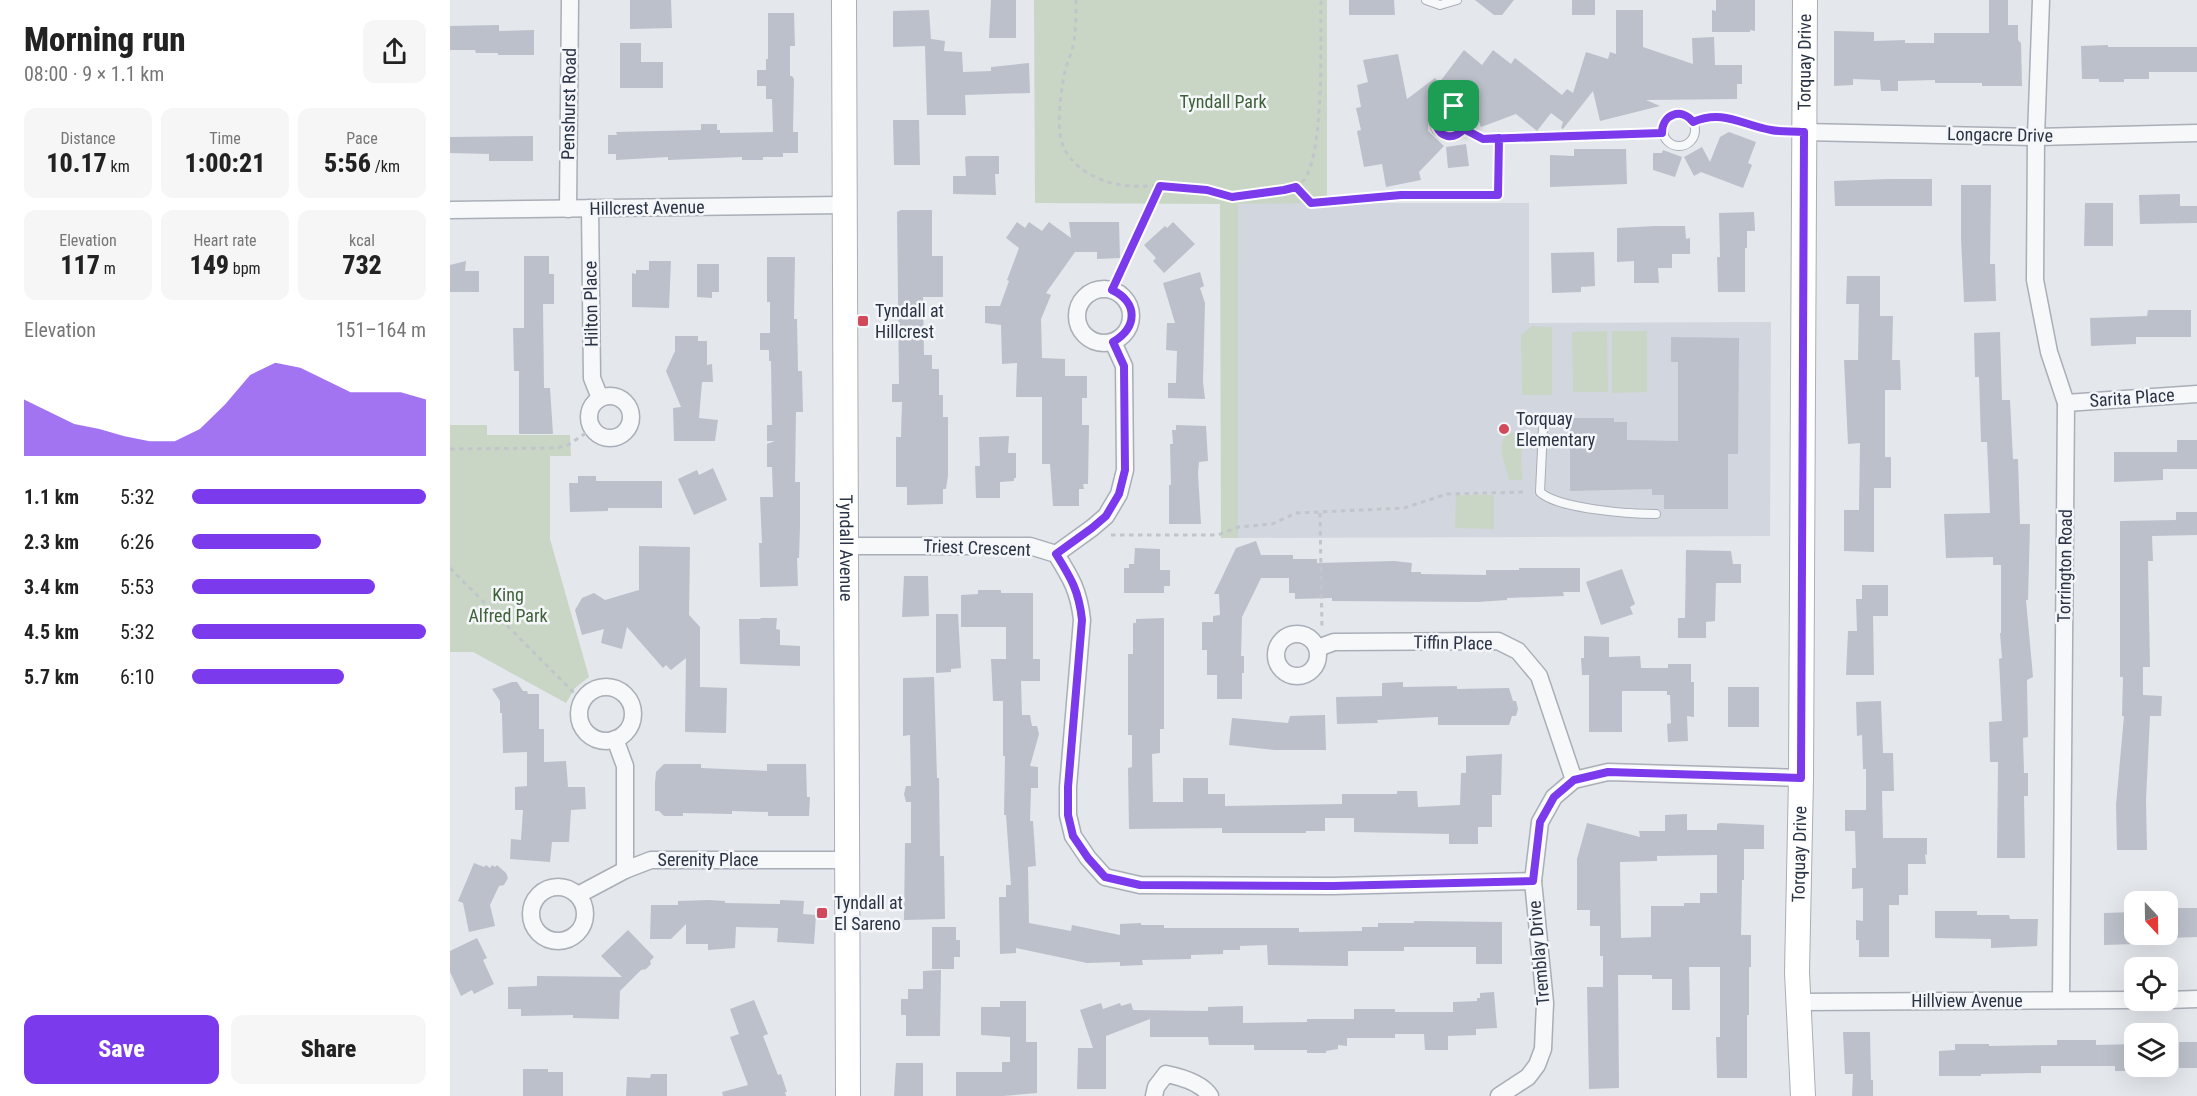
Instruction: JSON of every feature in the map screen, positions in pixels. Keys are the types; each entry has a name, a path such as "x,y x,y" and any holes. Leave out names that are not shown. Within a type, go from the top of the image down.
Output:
{"street":[{"name":"Penshurst Road","path":"568,209 570,0"},
{"name":"Tyndall Avenue","path":"844,0 848,1096"},
{"name":"Torquay Drive","path":"1803,1096 1797,972 1801,778 1805,0"},
{"name":"Torrington Road","path":"2041,0 2036,136 2035,280 2049,352 2066,403 2061,1000"},
{"name":"Longacre Drive","path":"1804,132 2036,136 2197,133"},
{"name":"Hillcrest Avenue","path":"450,210 845,205"},
{"name":"Hilton Place","path":"590,208 592,378 600,398"},
{"path":"1102,288 1112,290 1126,299 1132,315 1127,331 1113,342 1104,343 1087,337 1077,321 1077,312 1080,303 1094,291 1102,288"},
{"path":"1056,554 1106,516 1119,494 1125,470 1124,366 1113,342"},
{"name":"Sarita Place","path":"2066,403 2197,394"},
{"path":"614,396 626,403 632,416 631,423 623,434 610,439 597,435 592,429 588,415 590,408 600,398 614,396"},
{"name":"Triest Crescent","path":"847,546 1030,546 1056,554 1070,575 1080,598 1082,620 1068,787 1068,815 1073,836 1105,877 1140,885 1333,886 1533,881"},
{"name":"Tiffin Place","path":"1323,647 1334,642 1498,641 1518,651 1539,676 1574,780"},
{"path":"603,687 612,687 627,696 631,704 632,721 629,729 615,739 606,741 597,739 583,728 579,719 582,701 588,694 603,687"},
{"path":"615,739 625,766 625,870"},
{"name":"Tremblay Drive","path":"1499,1096 1528,1077 1537,1065 1544,1049 1545,1003 1533,881 1540,822 1554,797 1574,780 1608,772 1801,778"},
{"name":"Serenity Place","path":"578,895 625,870 651,860 846,860"},
{"path":"2178,1000 2197,999"},
{"name":"Hillview Avenue","path":"1799,1002 2124,1000"},
{"path":"1154,1096 1156,1087 1166,1074 1206,1089 1210,1096"}],"lane":[{"path":"1426,0 1440,5 1457,0"},
{"path":"1676,113 1686,115 1695,128 1693,138 1684,145 1673,145 1664,138 1662,133 1667,118 1676,113"},
{"path":"1693,122 1706,117 1725,117 1773,131 1804,132"},
{"path":"1464,129 1483,139 1662,133"},
{"path":"1543,428 1540,492 1546,498 1559,503 1623,514 1656,514"}],"path":[{"path":"1076,0 1075,38 1062,92 1060,140 1065,151 1077,166 1106,181 1129,186 1207,190 1232,197 1284,190 1296,187 1304,180 1312,160 1318,134 1321,0"},
{"path":"1296,187 1311,203 1401,195 1498,195 1499,138"},
{"path":"1112,290 1160,186"},
{"path":"450,449 556,448 568,445 592,429"},
{"path":"1092,528 1108,535 1218,535 1238,527 1272,524 1296,513 1404,508 1447,494 1540,492"},
{"path":"1320,512 1323,647"},
{"path":"450,568 582,701"}],"shaded area":[{"name":"Torquay Elementary","path":"1238,203 1529,203 1529,323 1771,322 1770,536 1238,538"}],"green space":[{"name":"Tyndall Park","path":"1034,0 1327,0 1327,203 1238,204 1238,538 1221,538 1220,204 1035,203"},
{"path":"1532,326 1552,327 1552,395 1522,395 1521,335"},
{"path":"1607,331 1608,392 1573,392 1572,332"},
{"path":"1612,331 1647,331 1647,392 1612,393"},
{"name":"King Alfred Park","path":"450,425 487,425 487,435 570,435 571,456 550,456 550,539 589,677 575,688 566,703 473,652 450,652"},
{"path":"1516,432 1524,439 1525,446 1521,452 1522,480 1509,480 1502,456 1502,445 1507,433"},
{"path":"1456,495 1494,495 1494,529 1455,528"}],"building":[{"path":"630,0 671,0 672,28 630,29"},
{"path":"991,0 1016,0 1016,38 989,38"},
{"path":"1349,0 1394,0 1395,15 1349,15"},
{"path":"1475,0 1514,0 1502,15 1494,15"},
{"path":"1572,0 1595,0 1595,15 1572,15"},
{"path":"1716,0 1755,0 1755,31 1712,32 1712,10 1716,11"},
{"path":"1989,0 2008,0 2008,25 2018,25 2018,40 2021,43 2022,86 1935,83 1935,80 1898,81 1898,91 1881,91 1880,80 1853,79 1853,85 1834,86 1834,31 1874,32 1874,41 1905,40 1905,43 1934,43 1934,33 1989,33"},
{"path":"929,10 931,39 945,41 944,51 962,52 963,72 991,71 991,67 1029,63 1030,93 965,95 966,115 927,115 925,46 893,47 893,11"},
{"path":"1616,10 1643,10 1643,47 1693,64 1692,38 1714,37 1715,65 1742,65 1742,84 1737,84 1737,99 1646,100 1660,106 1600,121 1593,91 1563,129 1561,128 1563,122 1551,113 1537,131 1516,114 1481,127 1471,101 1457,90 1429,109 1428,131 1444,146 1419,172 1421,180 1386,187 1382,164 1364,167 1357,131 1361,130 1356,108 1361,107 1357,85 1368,82 1363,60 1398,54 1407,99 1435,78 1439,83 1464,50 1482,65 1493,50 1511,64 1515,58 1562,95 1567,89 1573,93 1586,52 1608,59 1610,52 1616,54"},
{"path":"768,13 794,13 795,46 790,46 790,76 794,79 793,132 798,132 798,153 783,153 783,157 763,157 763,160 742,160 742,157 668,160 668,157 616,160 616,154 608,154 608,135 617,135 616,132 701,130 701,124 717,124 717,130 720,130 720,133 773,132 772,99 766,99 766,86 757,86 757,70 766,70 766,59 768,59"},
{"path":"499,25 499,31 534,30 534,55 498,55 498,53 476,53 475,50 450,50 450,26"},
{"path":"620,43 641,43 641,62 663,62 663,88 620,88"},
{"path":"2108,45 2108,47 2197,47 2197,72 2149,72 2149,79 2124,79 2124,82 2082,79 2081,46"},
{"path":"893,120 919,120 920,165 894,165"},
{"path":"1729,132 1756,142 1748,163 1752,165 1743,188 1701,172 1694,176 1684,157 1702,147 1710,162 1720,137"},
{"path":"533,136 533,161 489,161 489,154 450,153 450,137"},
{"path":"1466,144 1469,166 1448,168 1446,147"},
{"path":"1574,149 1626,149 1627,184 1550,187 1550,155 1574,156"},
{"path":"1663,150 1682,157 1675,177 1653,170 1653,153 1662,153"},
{"path":"999,156 999,174 995,174 996,195 953,194 953,176 966,176 965,157"},
{"path":"1932,179 1932,206 1835,206 1834,181"},
{"path":"1961,185 1991,185 1990,264 1995,264 1996,301 1964,302"},
{"path":"2180,194 2180,206 2197,206 2197,223 2140,224 2139,195"},
{"path":"2085,203 2113,203 2113,246 2084,246"},
{"path":"932,210 932,256 943,256 943,297 923,297 924,355 932,355 932,369 939,369 939,395 943,395 943,417 948,417 948,476 946,489 943,489 943,504 907,505 907,487 896,487 896,437 901,437 902,402 892,402 892,384 899,384 897,212"},
{"path":"1754,212 1755,231 1747,231 1747,248 1745,248 1745,292 1718,292 1719,213"},
{"path":"1017,222 1025,228 1029,222 1042,231 1049,222 1071,238 1069,222 1119,222 1120,258 1097,259 1097,252 1075,252 1046,293 1051,295 1041,319 1042,358 1065,359 1065,376 1087,376 1087,398 1082,398 1082,425 1089,425 1088,484 1083,484 1084,489 1079,489 1079,506 1053,506 1050,464 1042,464 1042,397 1016,397 1017,363 1002,364 1001,325 985,323 985,306 1000,306 1009,281 1007,280 1019,248 1006,238"},
{"path":"1173,222 1195,244 1164,273 1153,261 1156,258 1144,245 1165,226 1167,228"},
{"path":"1685,226 1686,239 1690,238 1690,254 1672,254 1672,268 1658,268 1659,283 1634,283 1634,261 1617,262 1617,228"},
{"path":"1594,252 1595,286 1581,287 1581,292 1552,293 1551,253"},
{"path":"524,256 549,256 549,274 554,274 554,304 543,304 544,388 550,388 553,434 519,434 519,371 514,371 513,328 524,328"},
{"path":"767,257 795,257 794,319 797,319 798,371 802,371 803,412 796,412 795,482 800,482 798,586 760,587 759,543 762,543 760,497 773,497 772,467 767,467 767,444 775,441 767,441 767,425 772,425 771,361 769,361 769,350 760,350 760,333 770,333"},
{"path":"466,261 465,271 479,271 479,292 450,292 450,265"},
{"path":"649,261 671,261 669,308 632,307 632,273 636,274 636,270 649,270"},
{"path":"697,264 719,264 719,292 712,292 712,298 697,297"},
{"path":"1200,272 1204,286 1200,288 1205,303 1203,382 1205,399 1168,398 1168,383 1176,383 1177,351 1166,350 1167,323 1175,323 1163,283"},
{"path":"1847,276 1880,276 1880,316 1893,316 1892,360 1900,360 1901,390 1885,390 1885,457 1891,457 1891,488 1874,488 1874,552 1844,551 1844,510 1859,510 1860,443 1848,444 1844,360 1858,360 1859,304 1846,304"},
{"path":"2148,310 2191,310 2191,337 2136,337 2136,344 2091,346 2090,318 2147,316"},
{"path":"2000,332 2002,400 2010,400 2013,459 2018,459 2020,524 2030,524 2028,600 2026,600 2033,677 2027,680 2028,737 2023,738 2024,773 2028,773 2028,796 2024,796 2025,858 1997,858 1998,762 1990,762 1989,722 2002,721 1999,659 2002,658 2001,565 1993,565 1993,557 1946,558 1944,514 1990,513 1987,442 1981,442 1979,377 1975,377 1974,333"},
{"path":"675,336 698,336 698,341 707,341 707,365 712,364 713,382 702,382 699,418 718,420 715,441 674,441 673,408 681,407 666,371 675,351"},
{"path":"1671,337 1739,338 1738,454 1728,454 1728,509 1664,509 1664,495 1652,495 1652,489 1570,491 1570,418 1614,418 1614,422 1627,422 1627,440 1678,441 1678,362 1671,362"},
{"path":"1176,425 1206,426 1208,461 1199,462 1198,473 1201,524 1169,524 1170,444 1173,444 1172,430 1176,430"},
{"path":"1009,436 1008,453 1016,453 1016,478 1014,481 1000,482 1000,498 976,498 975,466 980,466 979,437"},
{"path":"2177,440 2197,440 2197,469 2163,469 2163,480 2114,482 2114,452 2177,452"},
{"path":"713,468 727,500 694,515 678,479 697,470 699,475"},
{"path":"578,476 596,476 596,481 662,481 662,508 608,508 608,511 570,512 569,483 578,483"},
{"path":"2176,512 2197,512 2197,535 2152,536 2153,561 2148,561 2150,667 2143,667 2143,695 2162,696 2161,716 2150,716 2146,800 2147,850 2117,850 2116,805 2124,716 2122,716 2123,677 2120,677 2120,521 2176,520"},
{"path":"1256,541 1261,555 1293,555 1293,559 1317,559 1317,563 1394,561 1412,563 1411,572 1421,572 1421,574 1486,575 1486,570 1580,568 1580,592 1563,592 1564,596 1507,598 1507,600 1477,602 1332,601 1332,598 1295,599 1295,593 1289,593 1289,578 1261,578 1242,617 1241,656 1244,656 1244,673 1242,673 1242,699 1217,699 1217,675 1207,675 1207,650 1202,650 1202,622 1213,622 1213,616 1220,615 1219,594 1214,594 1236,548"},
{"path":"639,546 690,547 689,615 700,627 700,687 727,688 726,733 685,732 686,658 671,670 666,665 663,668 627,627 622,649 601,643 604,629 582,635 575,610 582,598 594,593 605,600 639,590"},
{"path":"1135,548 1160,549 1160,570 1170,570 1170,586 1164,586 1164,593 1124,593 1124,568 1129,568 1129,564 1134,564"},
{"path":"1686,550 1731,551 1733,564 1741,564 1741,583 1716,583 1715,621 1706,622 1706,638 1678,638 1678,618 1685,618"},
{"path":"1622,569 1635,604 1630,607 1633,614 1601,625 1586,582"},
{"path":"904,576 928,576 929,616 902,617"},
{"path":"1862,585 1888,585 1888,616 1873,616 1874,675 1846,675 1848,631 1857,631 1856,599 1862,599"},
{"path":"978,590 1033,593 1033,659 1040,659 1040,681 1021,681 1022,715 1030,715 1032,726 1037,726 1039,734 1030,766 1038,767 1038,788 1031,788 1030,821 1033,821 1036,866 1028,867 1029,923 1071,931 1072,925 1120,935 1120,924 1141,923 1141,925 1164,925 1164,928 1299,928 1299,932 1362,931 1362,927 1378,927 1378,923 1414,923 1414,921 1502,922 1502,964 1476,964 1476,947 1404,947 1404,951 1348,951 1348,966 1268,965 1267,945 1240,946 1240,950 1223,950 1223,954 1191,955 1191,959 1142,960 1143,965 1120,966 1120,962 1087,963 1016,948 1016,953 1000,954 999,897 1006,897 1006,885 1011,885 1006,815 1004,815 1003,701 993,701 991,659 1006,659 1006,627 961,627 961,595 978,594"},
{"path":"936,614 958,614 961,668 951,669 951,672 936,673"},
{"path":"777,618 776,629 780,630 780,645 800,646 800,666 740,664 739,619"},
{"path":"1164,618 1164,729 1160,729 1160,753 1152,754 1153,802 1183,802 1183,778 1208,778 1208,794 1225,794 1225,806 1342,804 1342,794 1397,794 1397,791 1417,791 1418,807 1460,805 1461,773 1466,773 1466,756 1502,754 1501,795 1492,795 1492,827 1478,827 1478,844 1449,844 1449,834 1354,832 1354,818 1325,818 1325,831 1306,831 1306,833 1222,833 1222,828 1129,829 1128,768 1132,767 1132,735 1128,735 1128,654 1133,654 1133,623 1136,623 1136,619"},
{"path":"1584,636 1609,637 1609,657 1640,656 1641,668 1668,668 1668,664 1691,664 1691,682 1694,682 1694,717 1687,716 1688,741 1668,742 1667,724 1671,723 1670,695 1667,695 1667,691 1622,691 1622,732 1589,732 1589,675 1582,675 1581,658 1584,658"},
{"path":"934,677 940,856 944,856 945,919 904,920 905,843 911,843 911,802 906,802 904,794 906,786 911,786 910,735 903,736 903,678"},
{"path":"517,682 528,694 539,694 539,729 544,729 544,762 566,761 568,787 585,787 586,809 571,810 569,842 552,842 550,862 510,859 511,839 521,840 523,810 515,810 515,787 527,786 527,752 503,753 500,701 492,689"},
{"path":"1403,682 1403,687 1509,688 1518,709 1509,725 1438,725 1438,717 1377,720 1378,723 1337,724 1336,697 1382,696 1382,683"},
{"path":"1728,687 1759,687 1759,727 1728,727"},
{"path":"1881,701 1883,753 1893,753 1894,791 1882,791 1883,838 1927,838 1927,855 1925,854 1926,864 1908,864 1908,895 1899,895 1899,905 1889,905 1889,957 1859,957 1856,920 1863,921 1863,888 1852,889 1852,868 1856,868 1855,831 1845,831 1845,810 1866,810 1866,769 1863,769 1862,735 1857,736 1856,702"},
{"path":"1325,715 1326,750 1275,750 1229,745 1232,718 1288,723 1290,716"},
{"path":"664,764 701,764 701,768 767,771 767,764 806,764 807,797 810,797 809,816 768,816 768,812 732,811 732,814 683,813 683,816 664,816 659,811 655,811 655,783 656,772"},
{"path":"1687,814 1687,830 1717,830 1717,824 1720,823 1764,825 1764,849 1744,849 1741,935 1751,935 1747,1078 1717,1078 1716,1037 1720,1037 1720,967 1689,967 1690,1010 1672,1010 1672,979 1652,979 1652,975 1618,975 1619,1088 1589,1089 1587,987 1603,987 1603,956 1600,956 1600,926 1590,926 1590,910 1577,910 1577,859 1587,823 1640,837 1639,831 1665,831 1665,815","holes":["1717,855 1717,893 1700,893 1700,903 1684,903 1684,906 1651,906 1651,937 1621,938 1620,862 1657,861 1657,856"]},
{"path":"474,863 490,868 492,865 495,867 497,865 508,878 504,885 499,886 490,905 495,926 469,932 463,903 458,901"},
{"path":"780,900 804,901 803,914 816,915 814,944 777,942 778,928 736,927 735,948 708,950 708,944 686,944 686,924 671,939 650,939 651,905 678,905 678,901 725,901 725,903 780,904"},
{"path":"2178,908 2197,908 2197,937 2178,938"},
{"path":"1935,911 1977,911 1977,915 2009,915 2010,919 2038,919 2037,946 1991,948 1991,939 1935,938"},
{"path":"2124,912 2124,944 2104,945 2104,913"},
{"path":"932,927 956,927 956,940 960,940 960,957 954,957 954,969 932,969"},
{"path":"628,930 654,957 646,969 641,970 620,991 619,1019 573,1018 573,1015 521,1016 521,1009 508,1009 508,987 537,986 537,976 622,977 601,956"},
{"path":"477,938 487,958 483,960 494,984 474,994 472,990 461,996 450,972 450,951"},
{"path":"941,970 940,1036 906,1036 906,1015 901,1015 901,999 908,999 908,989 923,989 923,971"},
{"path":"1494,992 1497,1028 1476,1029 1476,1035 1448,1036 1448,1050 1425,1050 1424,1034 1395,1034 1395,1038 1347,1038 1347,1046 1338,1045 1338,1049 1326,1051 1326,1053 1307,1053 1307,1050 1254,1050 1254,1045 1209,1045 1208,1037 1150,1037 1150,1019 1106,1036 1106,1089 1077,1089 1078,1048 1093,1048 1080,1010 1101,1003 1103,1009 1120,1003 1121,1006 1131,1003 1133,1010 1208,1011 1208,1007 1243,1006 1243,1023 1307,1022 1307,1019 1354,1019 1354,1009 1453,1012 1453,1002 1477,1001 1480,993"},
{"path":"754,1000 768,1034 763,1036 778,1075 781,1074 787,1092 785,1092 786,1096 723,1096 722,1092 748,1085 730,1037 739,1034 730,1009"},
{"path":"1000,1001 1026,1001 1026,1042 1037,1042 1037,1093 956,1096 956,1072 1002,1072 1002,1062 1010,1062 1010,1037 981,1035 981,1007 1000,1007"},
{"path":"1843,1032 1870,1032 1873,1096 1852,1096 1853,1074 1845,1074"},
{"path":"2057,1040 2096,1040 2096,1045 2124,1044 2124,1071 2115,1071 2115,1066 2041,1066 2041,1073 1939,1076 1939,1051 1955,1050 1955,1044 2057,1045"},
{"path":"2179,1042 2197,1042 2197,1068 2179,1068"},
{"path":"896,1063 923,1063 923,1096 894,1096"},
{"path":"523,1069 548,1069 548,1072 563,1072 563,1096 523,1096"},
{"path":"651,1074 667,1074 667,1096 626,1096 627,1077 650,1078"}],"place":[{"name":"Tyndall at Hillcrest","path":"863,321"},
{"name":"Torquay Elementary","path":"1504,429"},
{"name":"Tyndall at El Sareno","path":"822,913"}],"route":[{"path":"1454,106 1444,106 1437,113 1435,124 1440,133 1455,136 1464,129 1483,139 1499,138 1648,134 1662,133 1667,118 1676,113 1686,115 1693,122 1706,117 1725,117 1773,131 1804,132 1801,778 1608,772 1574,780 1554,797 1540,822 1533,881 1333,886 1140,885 1105,877 1073,836 1068,815 1068,787 1082,620 1080,598 1070,575 1056,554 1106,516 1119,494 1125,470 1124,366 1113,342 1127,331 1132,315 1126,299 1120,293 1112,290 1160,186 1181,186 1232,197 1296,187 1311,203 1401,195 1498,195 1499,138 1483,139 1464,129 1465,115 1454,106"}]}
